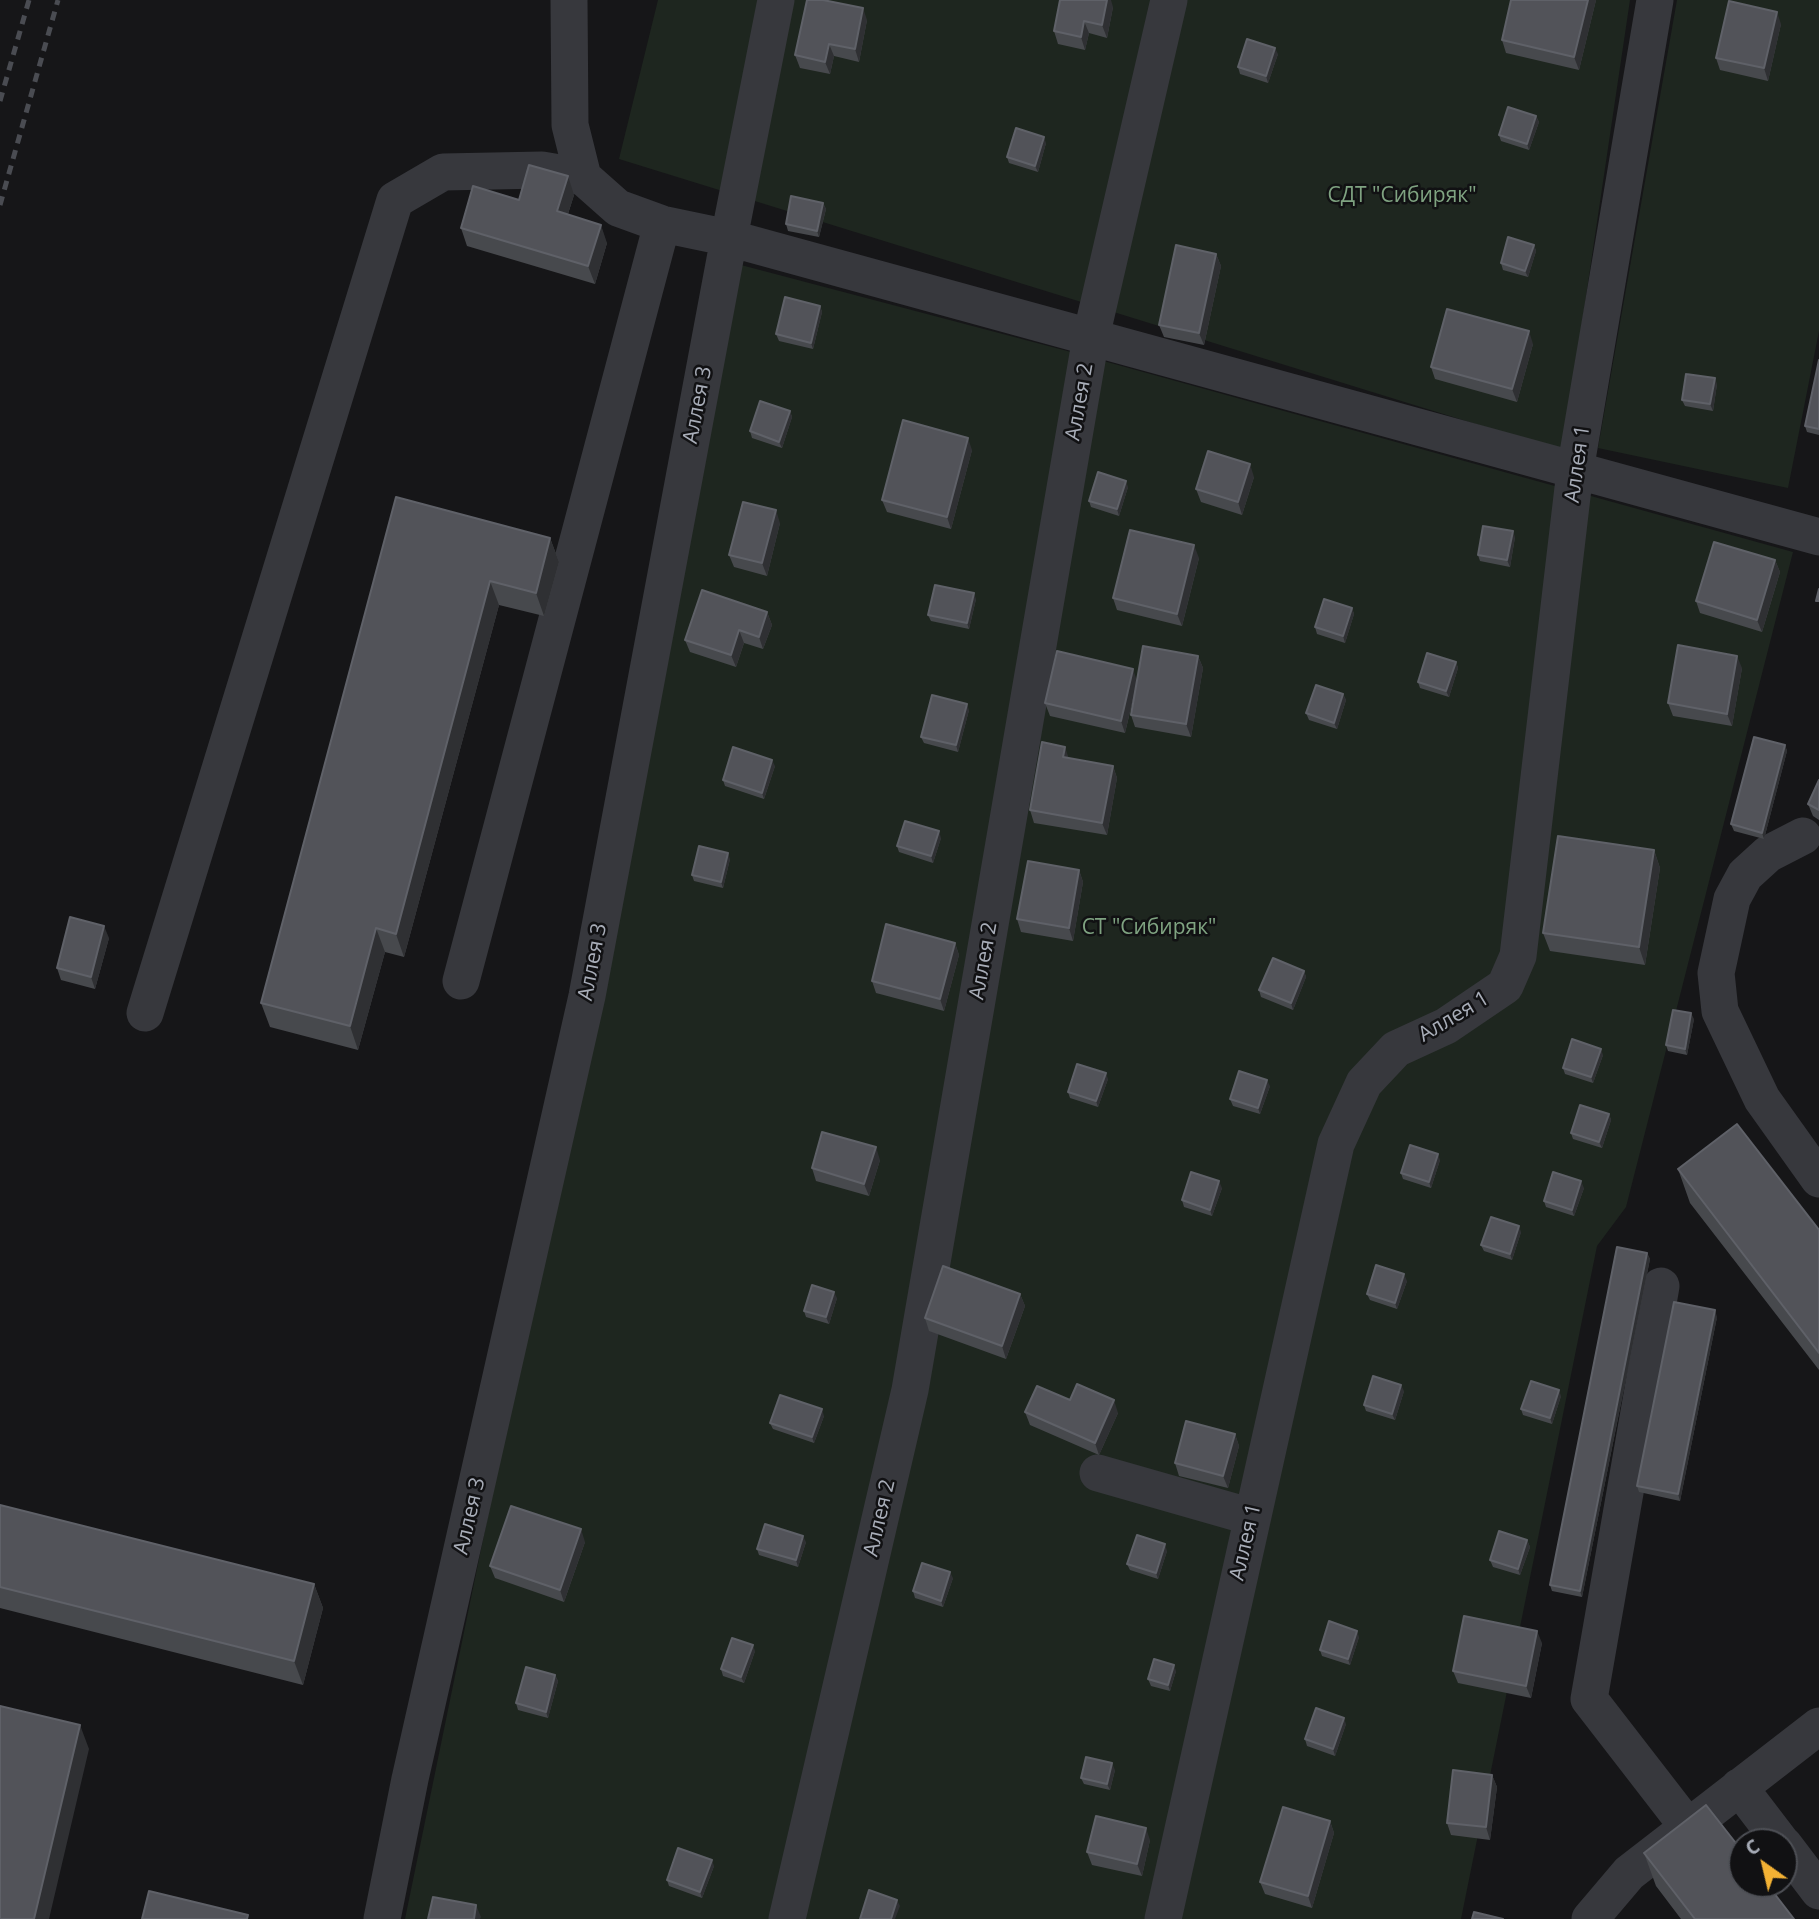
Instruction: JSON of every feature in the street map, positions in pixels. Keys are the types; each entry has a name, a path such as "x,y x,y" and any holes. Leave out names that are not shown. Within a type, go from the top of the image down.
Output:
{"street":[{"path":"569,0 570,125 583,177"},
{"name":"Аллея 3","path":"382,1919 410,1779 586,996 776,0"},
{"name":"Аллея 2","path":"787,1919 909,1390 1091,337 1169,0"},
{"name":"Аллея 1","path":"1163,1919 1336,1144 1364,1083 1396,1049 1446,1026 1505,986 1518,956 1575,471 1655,0"},
{"path":"145,1013 395,200 443,172 542,170 583,177 618,208 662,224 729,238 1819,537"},
{"path":"461,981 662,224"},
{"path":"1803,836 1768,854 1745,875 1732,899 1716,973 1720,1011 1762,1099 1819,1180"},
{"path":"1661,1286 1589,1699 1688,1827"},
{"path":"1098,1473 1252,1517"},
{"path":"1590,1919 1629,1872 1739,1787 1814,1740"},
{"path":"1739,1787 1771,1828"},
{"path":"1798,1864 1819,1891"}],"green space":[{"name":"СДТ \"Сибиряк\"","path":"658,0 1630,0 1563,451 619,159"},
{"path":"1677,0 1819,0 1819,331 1788,488 1598,448"},
{"name":"СТ \"Сибиряк\"","path":"741,265 1071,352 1793,552 1626,1207 1597,1246 1461,1919 405,1919 595,995"}],"building":[{"path":"807,0 823,0 863,8 855,49 829,44 825,62 795,55"},
{"path":"1060,0 1107,0 1102,25 1084,21 1081,37 1054,31"},
{"path":"1511,0 1588,0 1574,57 1502,40"},
{"path":"1729,1 1777,12 1764,68 1716,58"},
{"path":"1247,39 1275,48 1266,76 1238,67"},
{"path":"1508,107 1536,116 1527,144 1499,135"},
{"path":"1016,128 1044,137 1035,166 1007,157"},
{"path":"529,165 568,176 557,211 601,225 588,266 461,228 473,186 519,200"},
{"path":"791,196 823,203 817,231 786,224"},
{"path":"1508,237 1534,245 1525,271 1501,263"},
{"path":"1176,245 1216,254 1199,333 1159,325"},
{"path":"785,297 820,306 811,343 776,334"},
{"path":"1447,309 1529,331 1512,389 1431,367"},
{"path":"1819,360 1819,429 1805,426"},
{"path":"1686,374 1715,378 1710,404 1682,400"},
{"path":"760,401 790,411 779,442 750,431"},
{"path":"903,420 968,438 947,517 882,500"},
{"path":"1208,451 1250,464 1238,502 1196,489"},
{"path":"1098,472 1126,481 1117,509 1089,501"},
{"path":"396,497 550,538 536,593 490,581 396,934 376,928 350,1026 261,1003"},
{"path":"743,502 776,510 762,563 729,555"},
{"path":"1483,526 1513,531 1507,560 1478,555"},
{"path":"1130,530 1194,545 1177,614 1113,598"},
{"path":"1714,542 1775,560 1757,620 1696,601"},
{"path":"935,585 974,593 967,623 928,615"},
{"path":"702,590 767,612 759,637 739,630 731,655 685,640"},
{"path":"1324,599 1352,608 1343,636 1315,627"},
{"path":"1678,645 1737,656 1727,714 1668,703"},
{"path":"1143,646 1198,656 1186,724 1131,715"},
{"path":"1057,651 1133,669 1121,721 1045,703"},
{"path":"1427,653 1456,662 1446,691 1418,682"},
{"path":"1316,685 1343,694 1334,723 1306,713"},
{"path":"932,695 967,704 956,745 921,737"},
{"path":"1754,737 1785,745 1762,833 1731,824"},
{"path":"1042,742 1065,747 1063,757 1113,766 1102,823 1030,810"},
{"path":"733,747 772,760 762,793 723,780"},
{"path":"1819,780 1819,810 1808,804"},
{"path":"905,821 939,831 931,856 897,846"},
{"path":"1558,836 1654,850 1639,947 1543,933"},
{"path":"699,846 728,853 721,882 692,875"},
{"path":"1028,861 1079,870 1069,928 1017,919"},
{"path":"70,917 104,926 91,977 57,968"},
{"path":"886,924 955,943 940,999 872,981"},
{"path":"1273,958 1304,971 1291,1003 1259,990"},
{"path":"1673,1010 1691,1013 1685,1049 1666,1045"},
{"path":"1572,1039 1601,1049 1591,1077 1563,1068"},
{"path":"1077,1064 1106,1073 1096,1101 1068,1092"},
{"path":"1239,1071 1267,1080 1258,1108 1230,1099"},
{"path":"1580,1105 1609,1114 1599,1142 1571,1133"},
{"path":"1737,1124 1819,1230 1819,1353 1678,1169"},
{"path":"822,1132 876,1147 864,1184 812,1168"},
{"path":"1410,1145 1438,1154 1429,1182 1401,1173"},
{"path":"1191,1172 1219,1181 1210,1210 1182,1200"},
{"path":"1553,1172 1581,1181 1572,1210 1544,1201"},
{"path":"1491,1217 1519,1226 1510,1254 1481,1245"},
{"path":"1617,1247 1647,1253 1580,1591 1550,1585"},
{"path":"1376,1265 1404,1274 1395,1303 1367,1294"},
{"path":"943,1266 1020,1294 1002,1346 925,1318"},
{"path":"812,1285 834,1292 826,1317 804,1311"},
{"path":"1674,1302 1715,1310 1678,1494 1637,1486"},
{"path":"1373,1376 1401,1385 1392,1414 1364,1405"},
{"path":"1531,1381 1559,1390 1550,1418 1521,1409"},
{"path":"1077,1384 1114,1400 1095,1443 1025,1412 1037,1386 1070,1400"},
{"path":"780,1395 822,1409 812,1437 770,1423"},
{"path":"1186,1421 1235,1434 1223,1476 1175,1463"},
{"path":"0,1505 314,1584 294,1661 0,1587"},
{"path":"511,1506 581,1529 560,1590 490,1566"},
{"path":"765,1524 803,1536 796,1560 757,1549"},
{"path":"1499,1531 1527,1540 1518,1569 1490,1560"},
{"path":"1137,1535 1165,1544 1156,1573 1127,1564"},
{"path":"922,1563 950,1572 941,1601 913,1591"},
{"path":"1464,1616 1537,1631 1526,1686 1453,1671"},
{"path":"1329,1621 1357,1631 1348,1659 1320,1650"},
{"path":"732,1638 753,1645 741,1677 721,1669"},
{"path":"1154,1659 1174,1665 1168,1685 1148,1679"},
{"path":"526,1667 555,1675 546,1712 516,1703"},
{"path":"0,1706 80,1725 34,1919 0,1919"},
{"path":"1316,1708 1344,1718 1333,1749 1305,1739"},
{"path":"1086,1757 1112,1763 1107,1784 1081,1778"},
{"path":"1453,1770 1492,1775 1486,1827 1447,1823"},
{"path":"1706,1805 1728,1833 1728,1898 1778,1898 1794,1919 1695,1919 1644,1853"},
{"path":"1283,1807 1330,1821 1308,1896 1260,1882"},
{"path":"1096,1816 1146,1828 1137,1864 1087,1852"},
{"path":"678,1848 712,1860 700,1892 667,1880"},
{"path":"869,1890 897,1900 891,1919 860,1919"},
{"path":"149,1891 248,1915 247,1919 142,1919"},
{"path":"433,1897 476,1905 474,1919 428,1919"},
{"path":"1474,1912 1503,1919 1472,1919"}],"railway":[{"path":"0,101 29,0"},
{"path":"0,205 58,0"}]}
